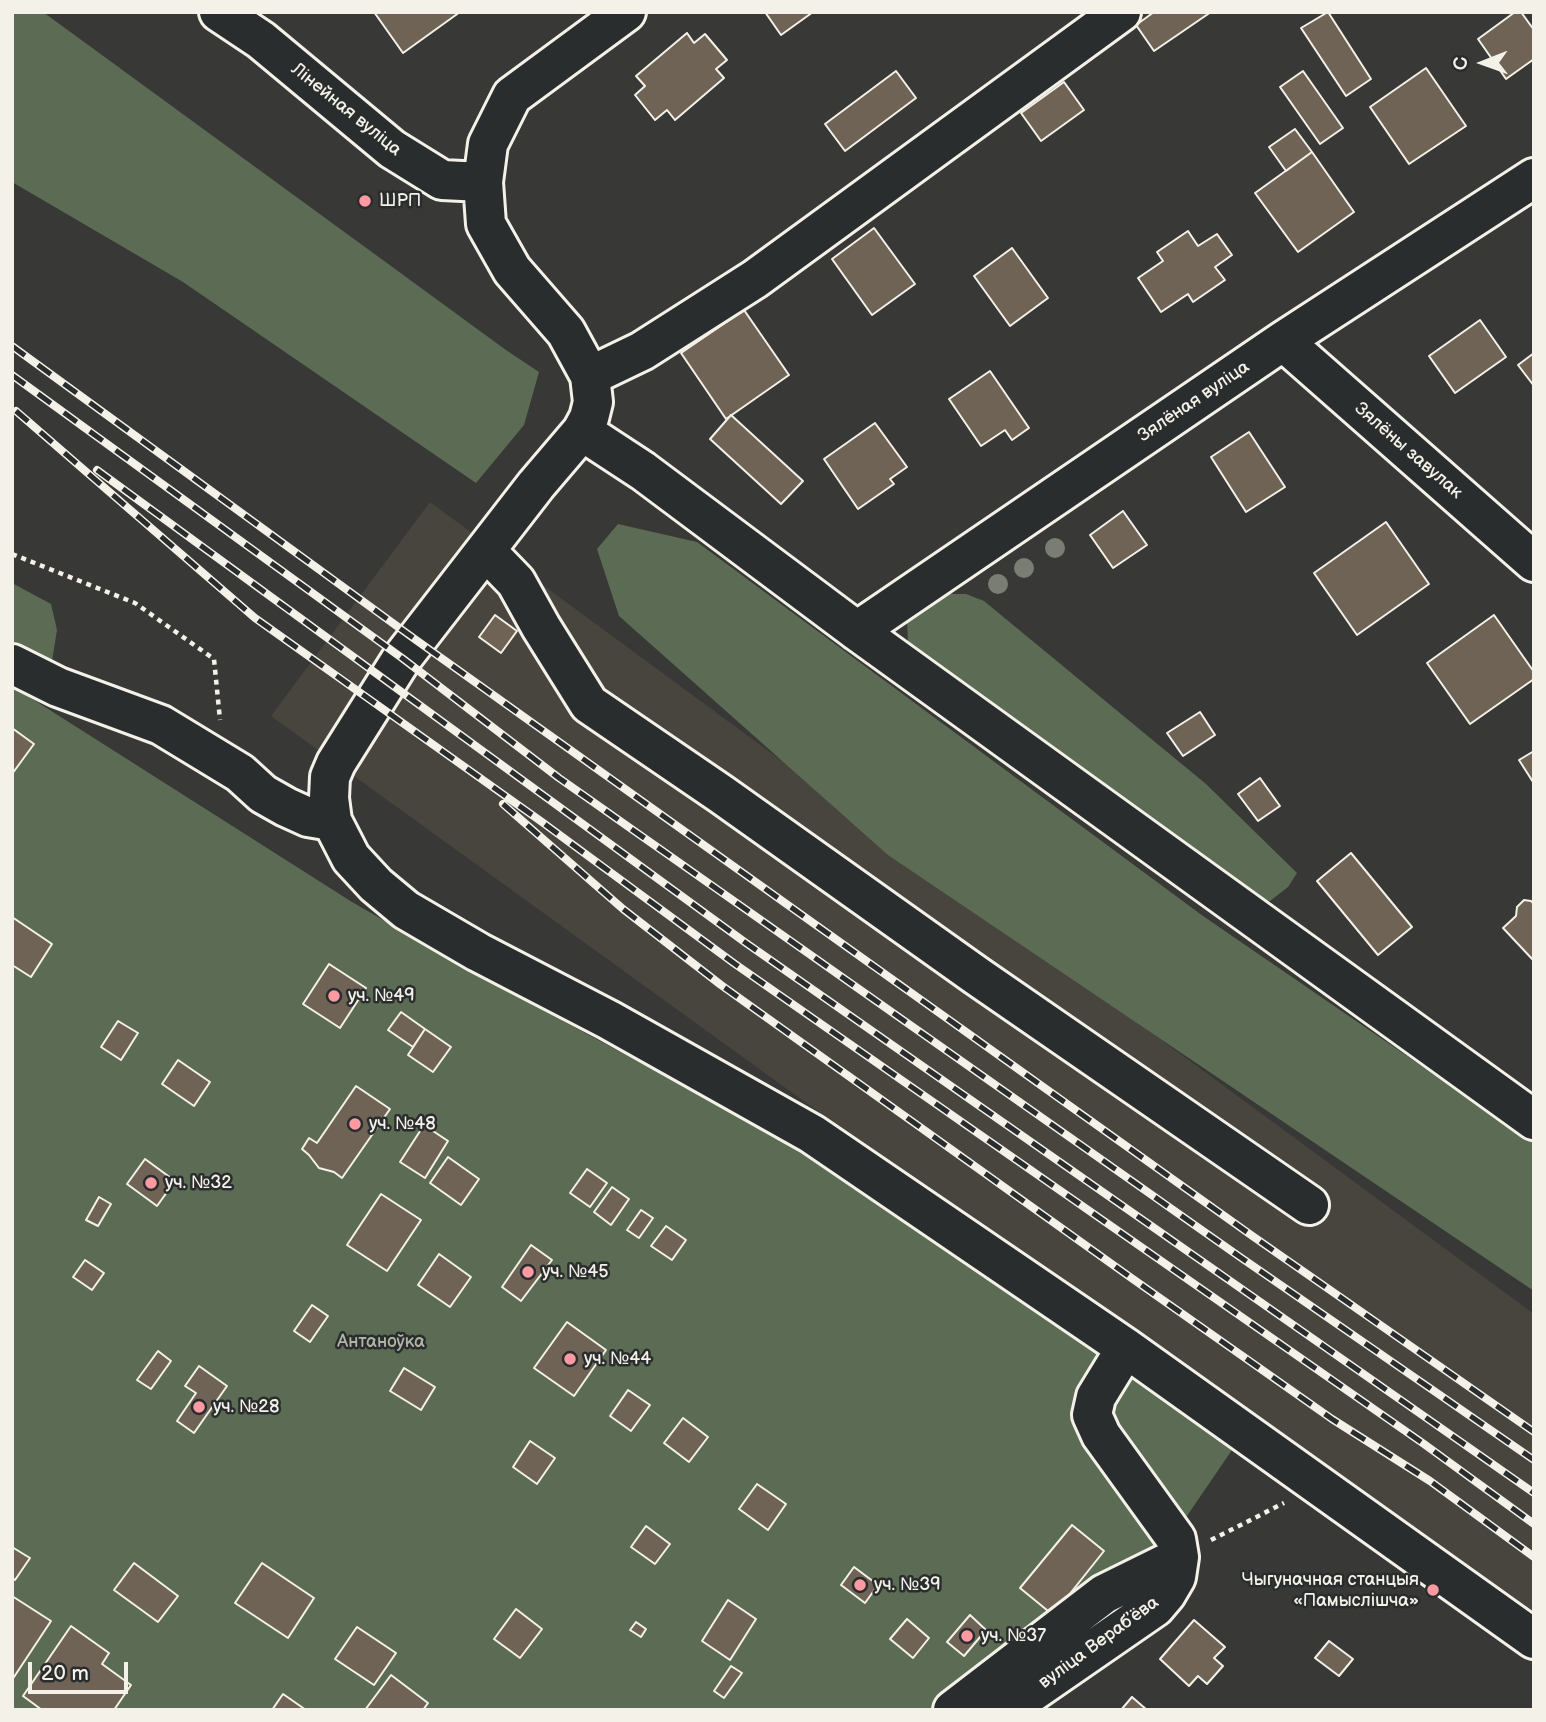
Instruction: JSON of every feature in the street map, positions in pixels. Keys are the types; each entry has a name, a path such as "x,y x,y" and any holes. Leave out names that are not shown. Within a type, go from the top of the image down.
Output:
{"street":[{"name":"Лінейная вуліца","path":"219,12 261,40 392,149 442,180 483,182"},
{"path":"626,12 512,96 488,144 483,182 486,224 512,270 566,331 590,376 593,402 582,431 536,485 487,552 402,658 336,763 330,777 332,821 351,858 376,885 406,910 478,952 776,1111 812,1134 1126,1348 1534,1639"},
{"path":"590,376 642,351 755,279 1121,12"},
{"name":"Зялёная вуліца","path":"857,631 1283,341 1534,178"},
{"name":"Зялёны завулак","path":"1283,341 1534,562"},
{"path":"582,431 643,471 857,631 1534,1120"},
{"path":"487,552 516,582 589,704 721,794 976,976 1309,1205"},
{"path":"12,664 58,687 161,725 240,773 263,794 286,807 308,817 332,821"},
{"path":"953,1710 1104,1594 1179,1557 1176,1539 1101,1435 1092,1415 1096,1397 1126,1348"},
{"name":"вуліца Верабʼёва","path":"1006,1710 1156,1607 1177,1577 1179,1557"}],"path":[{"path":"12,554 135,603 214,659 221,726 240,773"},
{"path":"1179,1557 1276,1505 1329,1491"}],"shaded area":[{"path":"430,502 1534,1314 1534,1629 271,716"}],"green space":[{"path":"12,12 43,12 539,372 524,425 476,483 183,282 12,182"},
{"path":"618,524 697,542 1203,916 1534,1143 1534,1291 888,855 619,616 597,549"},
{"path":"12,583 51,604 57,630 52,661 27,676 12,676"},
{"path":"941,594 966,594 984,601 1206,784 1297,873 1288,887 1270,901 1257,899 908,645 907,618"},
{"name":"Антаноўка","path":"12,686 352,902 492,983 777,1136 1234,1447 1144,1579 954,1710 12,1708"}],"building":[{"path":"374,12 460,12 403,53"},
{"path":"765,12 813,12 781,35"},
{"path":"1154,12 1211,12 1154,51 1136,25"},
{"path":"1328,12 1371,79 1346,96 1301,28"},
{"path":"1515,12 1521,12 1534,30 1534,59 1506,79 1478,39"},
{"path":"687,33 694,43 705,34 727,60 716,69 724,78 675,120 667,110 655,120 635,95 645,86 636,76"},
{"path":"1426,68 1466,126 1409,164 1370,107"},
{"path":"896,71 916,98 845,151 825,124"},
{"path":"1303,71 1343,128 1320,144 1280,87"},
{"path":"1064,82 1084,110 1041,141 1021,113"},
{"path":"1295,129 1312,152 1286,171 1269,147"},
{"path":"1312,152 1354,212 1298,252 1255,193"},
{"path":"874,228 915,284 872,315 832,259"},
{"path":"1188,231 1198,246 1217,234 1232,255 1215,267 1225,280 1193,302 1188,294 1161,312 1138,278 1163,261 1157,252"},
{"path":"1012,248 1048,298 1010,326 974,276"},
{"path":"744,310 789,375 726,419 681,353"},
{"path":"1480,320 1506,357 1455,393 1429,356"},
{"path":"1534,353 1534,386 1518,365"},
{"path":"990,371 1029,428 1012,440 1005,430 981,446 949,399"},
{"path":"731,415 803,481 781,504 710,439"},
{"path":"875,423 907,467 890,479 894,484 858,509 824,459"},
{"path":"1249,432 1285,487 1246,512 1211,457"},
{"path":"1123,511 1147,545 1113,568 1090,535"},
{"path":"1386,522 1429,584 1357,635 1314,573"},
{"path":"495,615 517,631 501,653 479,637"},
{"path":"1494,615 1534,672 1534,679 1470,724 1427,663"},
{"path":"1200,712 1215,735 1183,756 1167,733"},
{"path":"12,728 34,744 12,774"},
{"path":"1534,751 1534,782 1533,782 1519,760"},
{"path":"1260,778 1280,806 1258,821 1238,794"},
{"path":"1351,853 1412,927 1378,955 1317,881"},
{"path":"1524,900 1534,904 1534,961 1503,928 1516,916 1517,907"},
{"path":"12,917 52,944 31,977 12,965"},
{"name":"уч. №49","path":"329,964 366,988 340,1028 303,1004"},
{"path":"401,1012 425,1029 413,1047 388,1030"},
{"path":"118,1021 138,1033 121,1060 101,1047"},
{"path":"425,1029 451,1047 433,1072 408,1055"},
{"path":"178,1060 210,1082 194,1106 162,1084"},
{"name":"уч. №48","path":"356,1086 390,1109 342,1178 334,1172 319,1168 302,1149 309,1138 317,1143"},
{"path":"424,1125 448,1141 425,1178 400,1162"},
{"path":"448,1157 479,1179 461,1205 430,1183"},
{"name":"уч. №32","path":"145,1159 175,1181 157,1206 127,1184"},
{"path":"587,1169 607,1183 590,1207 570,1193"},
{"path":"612,1187 629,1199 611,1225 594,1212"},
{"path":"381,1194 421,1220 387,1271 347,1245"},
{"path":"99,1197 111,1204 98,1226 86,1220"},
{"path":"641,1210 653,1218 639,1238 627,1230"},
{"path":"666,1226 686,1240 672,1260 651,1246"},
{"name":"уч. №45","path":"531,1245 552,1260 521,1301 502,1287"},
{"path":"439,1254 471,1277 450,1307 418,1285"},
{"path":"85,1260 104,1273 92,1290 73,1277"},
{"path":"312,1305 328,1316 310,1342 294,1331"},
{"name":"уч. №44","path":"567,1322 606,1350 574,1396 534,1368"},
{"path":"158,1351 171,1361 151,1389 137,1380"},
{"name":"уч. №28","path":"199,1366 227,1386 194,1433 177,1421 196,1393 185,1386"},
{"path":"404,1368 435,1387 421,1410 390,1391"},
{"path":"628,1390 650,1405 631,1431 610,1416"},
{"path":"683,1418 708,1437 689,1462 664,1443"},
{"path":"530,1441 555,1458 537,1484 513,1467"},
{"path":"757,1484 786,1504 768,1530 739,1509"},
{"path":"1072,1525 1104,1551 1053,1615 1020,1588"},
{"path":"646,1526 670,1544 655,1564 631,1547"},
{"path":"12,1547 30,1558 15,1580 12,1578"},
{"path":"134,1563 178,1596 158,1622 114,1590"},
{"path":"262,1563 314,1598 288,1638 235,1603"},
{"name":"уч. №39","path":"854,1567 878,1585 865,1603 841,1585"},
{"path":"12,1596 51,1621 12,1680"},
{"path":"728,1600 756,1619 730,1660 702,1641"},
{"path":"516,1609 542,1629 520,1658 494,1639"},
{"name":"уч. №37","path":"970,1615 986,1630 964,1656 947,1642"},
{"path":"907,1619 929,1638 913,1658 890,1639"},
{"path":"1194,1620 1225,1647 1214,1658 1223,1666 1207,1684 1198,1676 1189,1686 1160,1659"},
{"path":"636,1622 646,1629 641,1637 630,1630"},
{"path":"71,1626 109,1653 102,1664 131,1685 114,1710 42,1710 23,1696"},
{"path":"357,1627 396,1653 374,1685 335,1659"},
{"path":"1329,1641 1353,1659 1339,1676 1315,1658"},
{"path":"731,1666 742,1673 724,1698 714,1691"},
{"path":"391,1675 428,1703 423,1710 365,1710"},
{"path":"283,1694 306,1710 272,1710"},
{"path":"1132,1697 1147,1710 1121,1710"}],"railway":[{"path":"12,346 416,640 1251,1235 1534,1432"},
{"path":"12,375 402,658 559,778 1240,1257 1534,1460"},
{"path":"16,411 255,618 542,822 735,964 1424,1444 1534,1524"},
{"path":"97,470 746,943 1534,1493"},
{"path":"503,804 623,909 721,985 1130,1277 1332,1419 1430,1481 1534,1557"}],"place":[{"name":"ШРП","path":"365,201"},
{"name":"уч. №49","path":"334,996"},
{"name":"уч. №48","path":"355,1124"},
{"name":"уч. №32","path":"151,1183"},
{"name":"уч. №45","path":"528,1272"},
{"name":"уч. №44","path":"570,1359"},
{"name":"уч. №28","path":"199,1407"},
{"name":"уч. №39","path":"860,1585"},
{"name":"Чыгуначная станцыя «Памыслішча»","path":"1433,1590"},
{"name":"уч. №37","path":"967,1636"}]}
